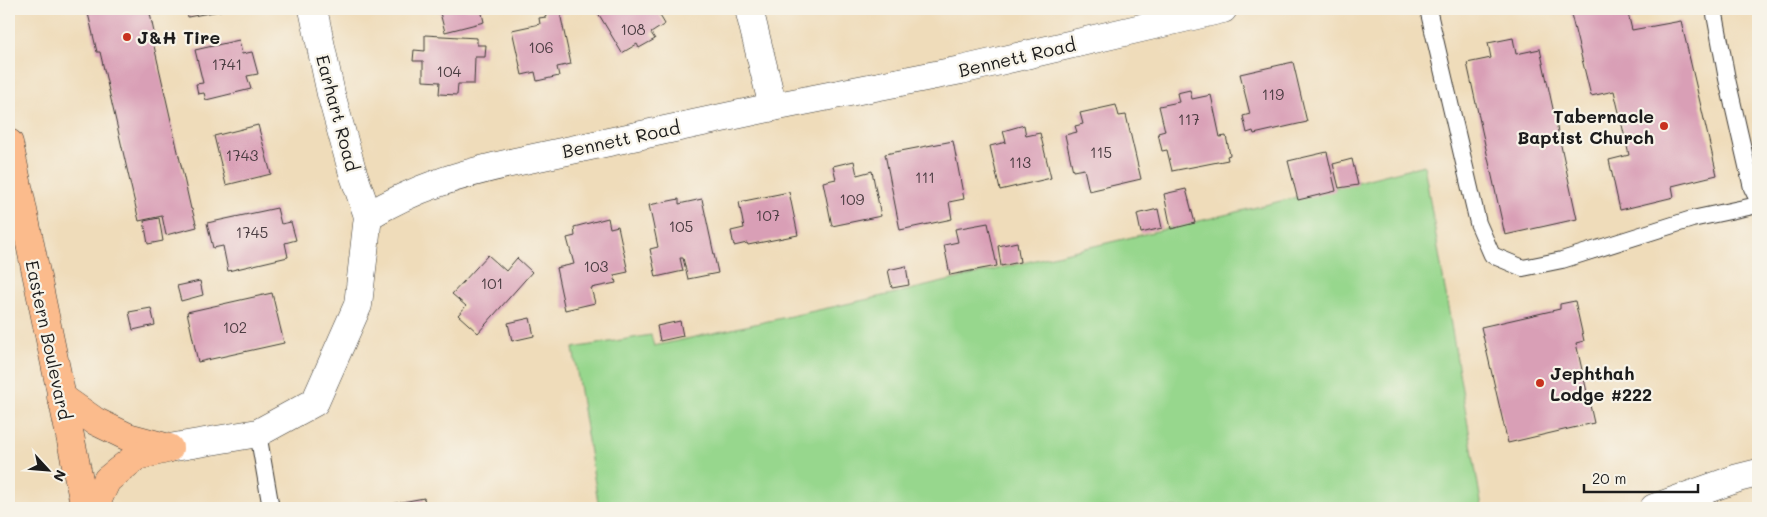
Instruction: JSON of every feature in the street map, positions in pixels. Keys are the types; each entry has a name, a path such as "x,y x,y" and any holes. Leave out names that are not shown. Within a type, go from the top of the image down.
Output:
{"main road":[{"name":"Eastern Boulevard","path":"9,143 85,508"},
{"path":"61,397 94,421 128,437 169,448"},
{"path":"94,508 107,480 137,456 169,448"}],"street":[{"name":"Earhart Road","path":"313,9 331,94 352,170 368,216"},
{"path":"750,9 774,106"},
{"name":"Bennett Road","path":"368,216 410,193 478,170 774,106 961,70 1181,14 1223,9"},
{"path":"169,448 258,433 314,402 358,305 368,216"},
{"path":"1654,508 1738,478 1758,473"}],"lane":[{"path":"1428,9 1478,223 1492,255 1522,268 1562,260 1692,219 1758,205"},
{"path":"1714,9 1727,79 1752,188 1758,200"},
{"path":"258,433 271,508"}],"green space":[{"path":"1424,165 1482,508 599,508 573,348 651,335 654,346 901,292 1237,212"}],"building":[{"path":"87,9 149,9 155,37 152,37 191,209 197,227 166,235 162,216 139,221 100,52 97,52"},
{"path":"186,9 224,9 224,10 188,17"},
{"path":"439,9 481,9 484,22 445,32"},
{"path":"544,9 570,9 570,11 560,13 571,64 557,67 559,76 537,81 535,72 522,75 512,30 540,24 539,18 546,17"},
{"path":"605,9 656,9 665,24 651,33 655,39 639,48 637,44 622,53 598,13"},
{"name":"Tabernacle Baptist Church","path":"1593,9 1627,9 1632,30 1681,21 1717,175 1672,186 1674,197 1620,210 1609,160 1629,155 1614,91 1591,96 1571,14"},
{"path":"425,35 477,38 477,45 486,45 485,57 475,57 474,84 458,84 457,95 439,94 440,82 423,81 423,61 413,61 414,50 425,51"},
{"path":"1513,38 1516,54 1540,49 1577,219 1505,235 1467,63 1491,58 1488,43"},
{"path":"239,40 242,54 252,52 258,74 247,76 251,89 206,100 204,93 198,94 196,84 203,83 195,50"},
{"path":"1293,62 1307,122 1254,134 1253,131 1247,133 1243,116 1250,114 1240,74"},
{"path":"1190,90 1192,99 1211,95 1220,137 1226,136 1230,155 1227,156 1228,160 1172,171 1167,150 1162,151 1158,133 1165,131 1159,106 1179,102 1177,93"},
{"path":"1116,105 1119,116 1126,115 1141,179 1089,191 1084,169 1073,171 1065,135 1077,132 1075,126 1083,124 1080,113"},
{"path":"258,125 271,174 226,185 214,136"},
{"path":"1024,125 1026,136 1040,133 1051,178 1000,190 990,146 1006,142 1003,131"},
{"path":"953,141 964,199 949,202 952,219 900,230 885,154"},
{"path":"1327,152 1336,191 1298,200 1288,161"},
{"path":"1352,159 1358,185 1339,188 1333,164"},
{"path":"854,161 857,175 872,171 881,216 832,226 823,182 836,179 833,166"},
{"path":"1186,189 1195,223 1171,229 1164,194"},
{"path":"789,192 798,235 734,246 731,231 744,228 739,202"},
{"path":"679,199 679,204 702,199 718,273 688,279 683,258 680,258 683,271 656,277 650,249 658,247 649,205"},
{"path":"277,208 281,224 291,222 296,240 285,243 288,257 228,271 223,246 213,248 207,223"},
{"path":"1158,209 1162,228 1141,233 1137,214"},
{"path":"159,218 163,241 148,244 144,221"},
{"path":"608,218 610,228 618,226 628,272 614,275 616,283 591,288 595,303 565,310 556,268 574,264 567,238 575,236 574,227"},
{"path":"988,223 997,266 950,275 944,245 958,242 955,229"},
{"path":"1017,242 1020,262 1001,266 998,246"},
{"path":"488,255 506,271 517,258 532,272 478,333 458,315 466,306 452,294"},
{"path":"906,266 909,285 892,288 888,270"},
{"path":"200,281 203,295 181,301 177,286"},
{"path":"272,293 284,343 198,362 187,312"},
{"name":"Jephthah Lodge #222","path":"1575,301 1584,341 1576,343 1594,423 1508,443 1481,327 1560,309 1560,304"},
{"path":"151,308 155,325 133,330 129,312"},
{"path":"530,318 534,336 512,341 508,323"},
{"path":"680,321 683,336 660,341 657,326"},
{"path":"424,498 426,508 375,507"}],"place":[{"name":"J&H Tire","path":"127,37"},
{"name":"Tabernacle Baptist Church","path":"1664,126"},
{"name":"Jephthah Lodge #222","path":"1540,383"}]}
